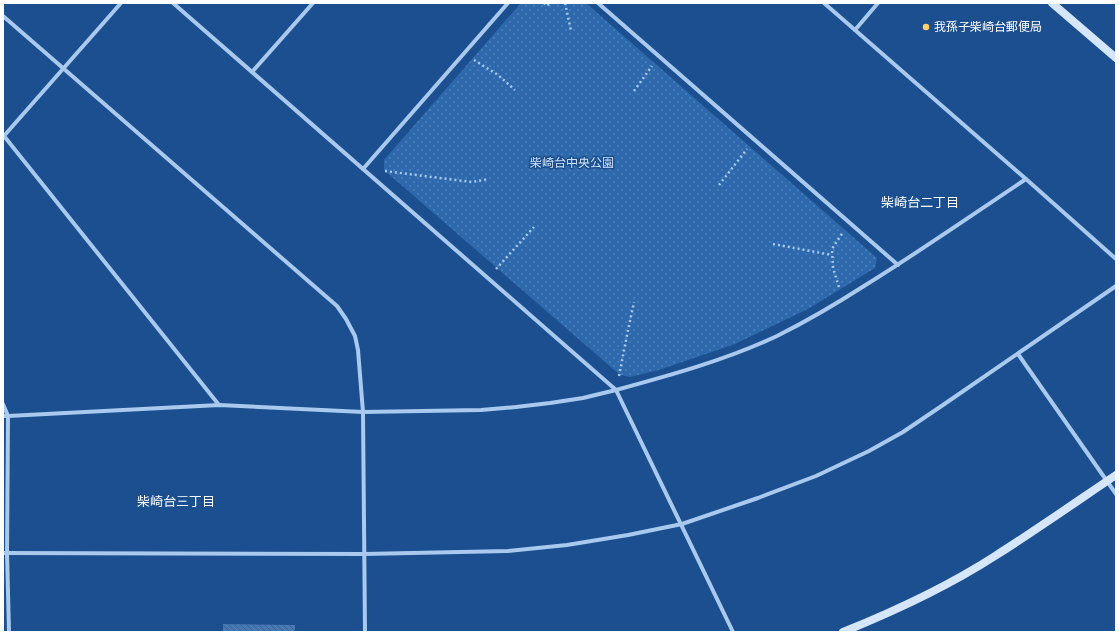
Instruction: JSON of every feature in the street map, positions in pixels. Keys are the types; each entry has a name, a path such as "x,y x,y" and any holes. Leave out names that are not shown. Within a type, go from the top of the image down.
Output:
{"street":[{"path":"121,3 4,137 219,405"},
{"path":"172,3 616,390 734,632"},
{"path":"252,72 313,3"},
{"path":"363,169 508,3"},
{"path":"598,3 898,265"},
{"path":"824,3 1116,259"},
{"path":"855,30 878,3"},
{"path":"1052,3 1116,58"},
{"path":"3,16 337,306 346,319 355,336 358,350 363,412 365,632"},
{"path":"5,416 219,405 363,412 481,410 583,398 661,378 736,354 777,336 807,321 898,265 1026,179"},
{"path":"5,553 364,554 508,550 567,545 682,524 808,479 868,451 908,428 1116,286"},
{"path":"1018,354 1116,494"},
{"path":"3,404 5,416 5,553 9,632"},
{"path":"843,632 879,618 963,575 995,556 1116,474"}],"path":[{"path":"544,3 547,6 550,3"},
{"path":"565,3 571,30"},
{"path":"464,54 498,75 515,90"},
{"path":"634,91 654,62"},
{"path":"719,184 755,140"},
{"path":"363,169 472,182 488,179"},
{"path":"843,299 833,268 832,249 849,222"},
{"path":"488,278 534,227"},
{"path":"773,244 832,255"},
{"path":"616,390 634,302"}],"green space":[{"name":"柴崎台中央公園","path":"521,3 586,3 877,258 875,268 808,309 735,344 659,370 630,377 620,375 384,170 384,160"}],"building":[{"path":"223,624 295,625 295,632 223,632"}],"place":[{"name":"我孫子柴崎台郵便局","path":"926,27"}],"district":[{"name":"柴崎台二丁目","path":"920,203"},
{"name":"柴崎台三丁目","path":"176,502"}]}
